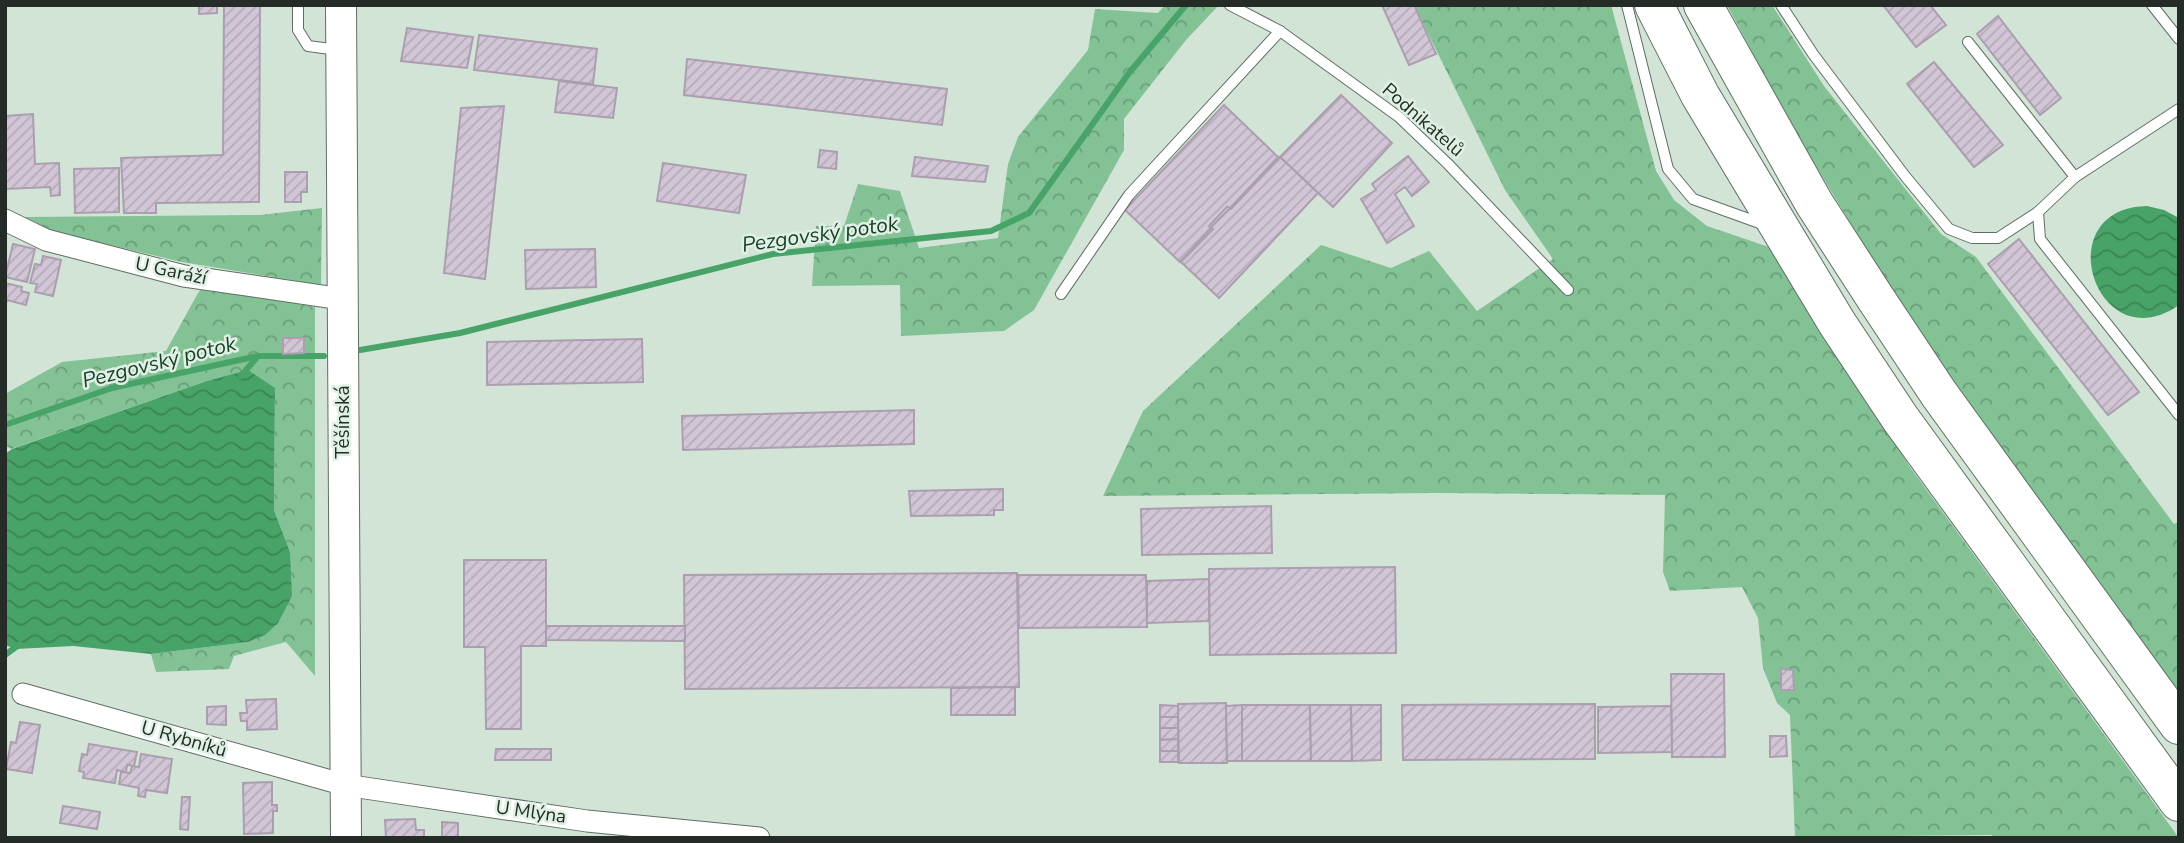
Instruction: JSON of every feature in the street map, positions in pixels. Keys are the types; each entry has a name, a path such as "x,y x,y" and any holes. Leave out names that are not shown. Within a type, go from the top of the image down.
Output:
{"highway":[{"path":"1654,5 1700,95 1779,230 1900,418 2179,802"},
{"path":"1703,5 1814,203 1876,299 1940,394 2179,725"}],"main road":[{"name":"Těšínská","path":"341,5 346,838"}],"street":[{"name":"U Garáží","path":"5,220 46,240 184,276 342,299"},
{"name":"U Rybníků","path":"23,694 345,785"},
{"name":"U Mlýna","path":"345,785 587,821 759,838"}],"lane":[{"path":"298,5 298,30 308,46 341,50"},
{"name":"Podnikatelů","path":"1230,5 1280,31 1399,117 1448,164 1568,290"},
{"path":"1627,5 1668,169 1693,199 1722,212 1779,230"},
{"path":"1781,5 1813,54 1905,176 1949,229 1972,237 1998,238 2038,212 2075,177 2179,109"},
{"path":"2152,5 2179,39"},
{"path":"1061,294 1129,195 1280,31"},
{"path":"1968,42 2075,177"},
{"path":"2038,212 2040,239 2179,415"}],"green space":[{"path":"1165,5 1219,5 1186,40 1124,119 1124,150 1034,310 1004,331 901,336 900,285 812,286 816,226 844,226 858,184 900,191 919,248 998,238 1008,164 1018,137 1088,50 1095,9 1158,13"},
{"path":"1414,5 1611,5 1656,171 1674,200 1707,226 1772,248 1910,467 2179,838 1994,838 1992,835 1795,837 1790,715 1777,703 1763,668 1758,618 1742,587 1670,591 1663,572 1665,495 1437,493 1103,496 1143,411 1321,245 1391,268 1429,251 1477,311 1553,259 1505,190"},
{"path":"1727,5 1772,5 1824,86 1941,234 1976,257 2174,524 2179,522 2179,691 2026,487 1930,347 1795,131"},
{"path":"322,208 321,285 182,262 55,232 24,217 260,215"},
{"path":"204,286 315,307 315,676 286,642 234,656 229,669 156,672 151,654 248,642 290,552 274,510 275,388 204,382 11,449 5,445 5,394 62,362 166,351"}],"water":[{"path":"2147,206 2164,210 2179,218 2179,305 2150,317 2125,314 2106,300 2094,278 2091,253 2098,230 2116,213"},
{"path":"248,370 275,388 274,510 290,552 292,596 278,623 265,635 248,642 151,654 73,646 16,649 5,645 5,454 12,449 204,382"}],"building":[{"path":"199,5 217,5 217,13 199,14"},
{"path":"224,5 260,5 259,202 156,203 156,213 124,213 121,158 223,155"},
{"path":"1382,5 1414,5 1436,54 1409,65"},
{"path":"1883,5 1930,5 1946,25 1916,47"},
{"path":"1998,16 2061,98 2040,115 1977,34"},
{"path":"407,28 473,37 467,68 401,61"},
{"path":"479,35 597,49 593,84 474,70"},
{"path":"687,59 947,89 942,125 684,95"},
{"path":"1934,62 2003,145 1974,167 1907,84"},
{"path":"559,81 617,88 613,118 555,112"},
{"path":"1341,95 1392,143 1333,207 1280,157"},
{"path":"1224,105 1278,157 1230,208 1227,207 1209,226 1211,228 1180,262 1125,210"},
{"path":"504,106 485,279 444,273 461,108"},
{"path":"33,114 35,164 59,163 60,195 51,196 50,187 5,189 5,116"},
{"path":"820,150 837,152 836,169 818,167"},
{"path":"1408,156 1429,182 1412,196 1405,187 1395,194 1414,226 1387,243 1361,199 1376,190 1372,184"},
{"path":"915,157 988,166 985,182 912,176"},
{"path":"1280,157 1318,193 1219,298 1181,262 1213,229 1211,227"},
{"path":"663,163 746,175 739,213 657,201"},
{"path":"119,168 119,212 75,213 74,169"},
{"path":"285,172 307,172 307,192 301,192 301,202 285,202"},
{"path":"2019,239 2139,392 2108,415 1988,264"},
{"path":"13,244 35,249 27,282 5,277"},
{"path":"595,249 596,287 526,289 525,250"},
{"path":"43,256 61,260 53,296 35,292 37,284 30,283 35,264 41,265"},
{"path":"5,283 22,287 21,291 29,293 26,305 7,300 5,307"},
{"path":"283,338 304,338 304,353 283,354"},
{"path":"642,339 643,382 487,385 487,342"},
{"path":"914,410 914,444 683,450 682,416"},
{"path":"1003,489 1003,510 994,510 994,515 911,516 909,491"},
{"path":"1271,506 1272,553 1142,555 1141,509"},
{"path":"464,560 546,560 546,646 521,646 521,729 486,729 485,647 464,647"},
{"path":"1395,567 1396,653 1210,655 1209,569"},
{"path":"1017,573 1019,687 685,689 684,575"},
{"path":"1018,575 1146,575 1147,627 1019,628"},
{"path":"1209,579 1209,621 1147,623 1147,581"},
{"path":"546,626 685,626 685,641 546,640"},
{"path":"1781,669 1793,670 1794,690 1781,690"},
{"path":"1671,674 1724,674 1725,757 1672,757"},
{"path":"1015,687 1015,715 951,715 951,688"},
{"path":"276,699 277,729 247,730 247,721 241,721 240,713 247,713 246,700"},
{"path":"1226,703 1227,763 1179,763 1178,704"},
{"path":"1595,704 1595,759 1403,760 1402,705"},
{"path":"1160,705 1178,706 1178,717 1160,717"},
{"path":"1242,705 1242,761 1227,761 1226,706"},
{"path":"1242,705 1310,705 1311,761 1242,761"},
{"path":"1310,705 1351,705 1352,761 1311,761"},
{"path":"1351,705 1381,705 1381,760 1352,761"},
{"path":"226,706 226,725 207,724 207,707"},
{"path":"1671,706 1672,752 1598,753 1598,707"},
{"path":"1160,717 1178,717 1178,728 1160,728"},
{"path":"20,722 40,725 32,773 6,769 11,742 16,743"},
{"path":"1160,728 1178,728 1178,739 1160,740"},
{"path":"1770,736 1786,736 1787,756 1770,757"},
{"path":"1178,739 1178,751 1160,751 1160,740"},
{"path":"89,744 137,752 134,766 127,765 126,772 117,770 115,783 83,778 84,772 79,771 82,754 87,755"},
{"path":"496,749 551,749 551,760 495,760"},
{"path":"1160,751 1178,751 1178,762 1160,762"},
{"path":"141,754 172,759 167,793 146,790 145,797 138,796 139,788 119,784 121,772 130,773 132,766 139,767"},
{"path":"272,782 272,805 277,805 277,811 273,811 273,833 244,834 243,783"},
{"path":"182,797 190,797 188,830 180,829"},
{"path":"63,806 100,812 97,829 60,823"},
{"path":"415,819 416,830 424,830 424,838 386,838 385,820"},
{"path":"442,822 458,823 458,838 442,838"}],"waterway":[{"name":"Pezgovský potok","path":"360,350 460,333 773,254 991,231 1029,213 1129,73 1186,5"},
{"path":"241,376 258,356"},
{"name":"Pezgovský potok","path":"5,425 112,388 258,356 324,356"},
{"path":"5,655 20,644"}]}
